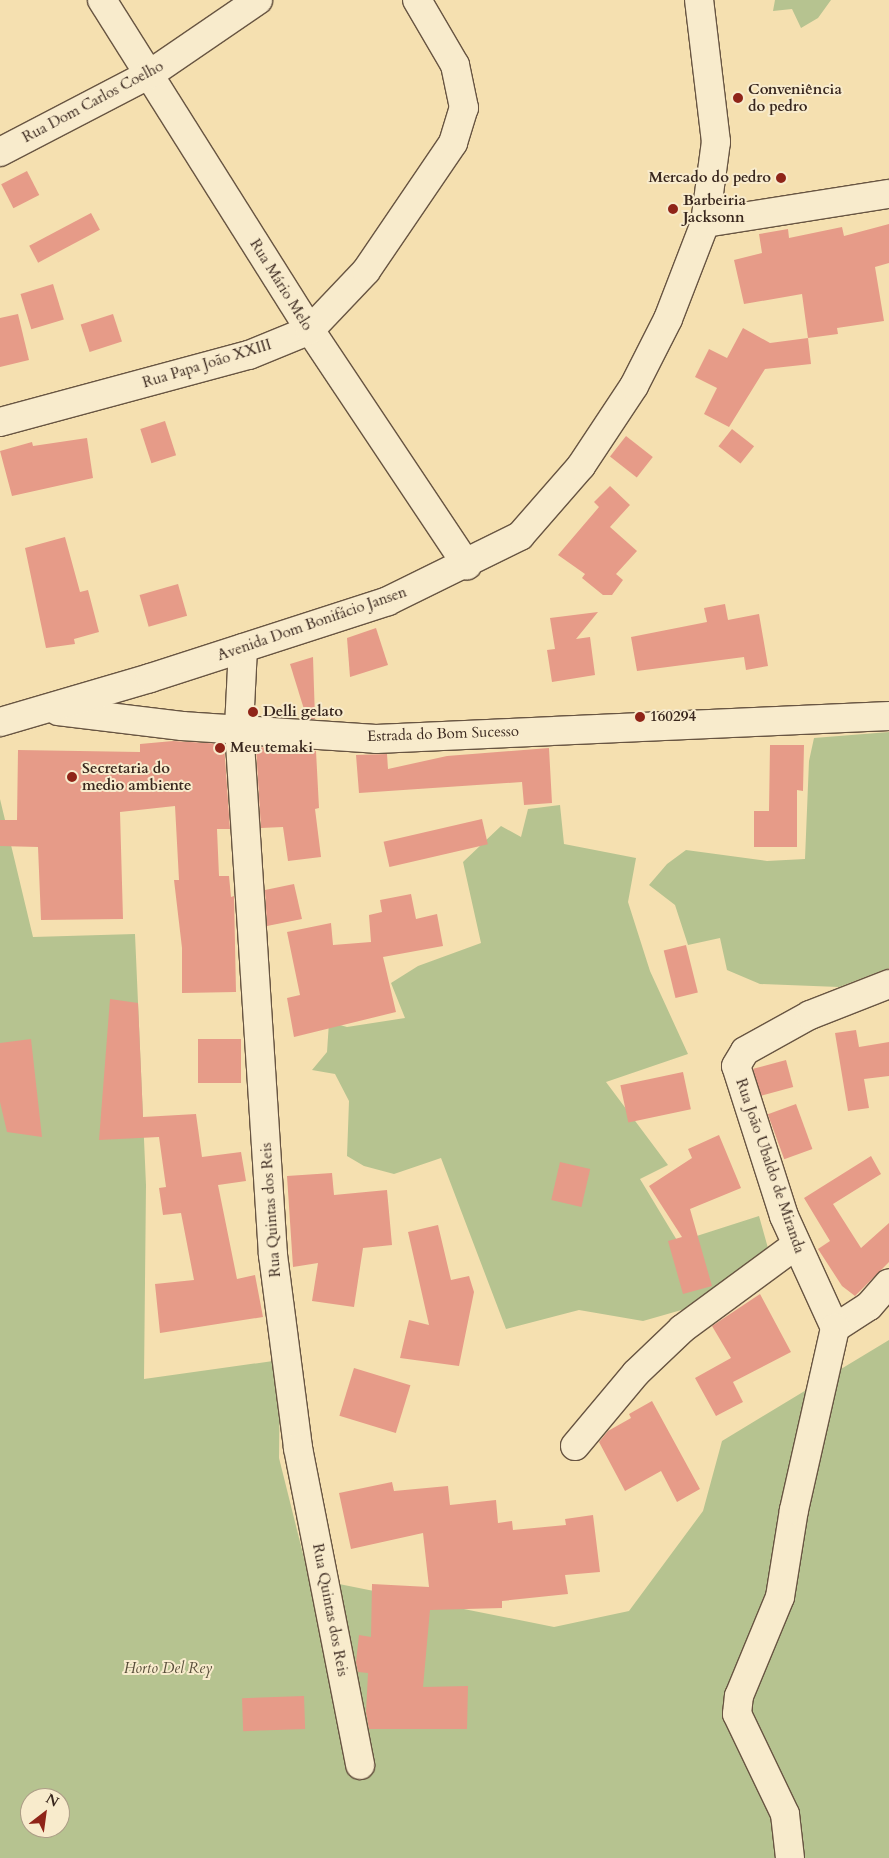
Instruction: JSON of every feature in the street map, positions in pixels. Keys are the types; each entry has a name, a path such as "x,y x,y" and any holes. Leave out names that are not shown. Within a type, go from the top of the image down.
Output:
{"street":[{"name":"Rua Mário Melo","path":"102,0 310,330 467,565"},
{"name":"Rua Dom Carlos Coelho","path":"0,152 150,74 258,0"},
{"name":"Rua Papa João XXIII","path":"0,422 249,355 310,330 366,271 453,143 464,108 455,65 417,0"},
{"name":"Avenida Dom Bonifácio Jansen","path":"46,709 388,601 467,565 520,536 581,466 634,386 668,319 705,223 716,142 699,0"},
{"path":"705,223 889,194"},
{"name":"Rua Quintas dos Reis","path":"243,648 239,728 273,1256 298,1448 360,1765"},
{"name":"Estrada do Bom Sucesso","path":"0,722 46,709 376,739 889,716"},
{"name":"Rua João Ubaldo de Miranda","path":"834,1328 796,1245 740,1089 736,1066 739,1058 753,1046 810,1015 889,984"},
{"path":"575,1446 636,1373 682,1329 796,1245"},
{"path":"790,1858 786,1814 737,1714 739,1696 780,1597 794,1510 834,1328 869,1306 889,1283"}],"green space":[{"path":"775,0 831,0 818,18 801,28 792,9 773,11"},
{"path":"889,732 889,968 839,987 760,984 727,970 720,938 688,945 675,905 649,885 667,864 686,850 767,861 805,859 809,761 814,738"},
{"name":"Horto Del Rey","path":"0,799 33,937 135,934 146,1185 144,1379 280,1360 279,1458 309,1578 554,1627 629,1611 703,1511 722,1441 889,1340 889,1858 0,1858"},
{"path":"560,805 564,844 636,858 628,902 650,971 688,1054 606,1082 668,1165 640,1179 678,1242 759,1216 775,1273 720,1299 643,1321 579,1310 506,1329 441,1158 394,1174 364,1166 347,1156 349,1101 335,1074 312,1070 327,1052 329,1022 347,1027 405,1018 391,983 418,966 481,943 463,862 501,826 521,837 528,809"}],"building":[{"path":"27,171 39,195 13,208 1,184"},
{"path":"91,213 100,230 38,263 29,246"},
{"path":"889,224 889,263 875,267 884,321 837,328 838,334 808,338 802,294 744,304 734,260 762,253 759,234 788,229 789,238 842,227 844,236"},
{"path":"53,284 64,319 31,329 20,294"},
{"path":"18,314 29,360 0,367 0,318"},
{"path":"113,314 122,342 90,352 81,325"},
{"path":"743,328 770,343 808,338 811,364 765,369 729,427 704,414 717,388 695,377 709,349 727,358"},
{"path":"165,421 176,455 151,463 140,429"},
{"path":"732,429 754,446 741,464 718,446"},
{"path":"626,436 653,457 637,477 610,456"},
{"path":"87,438 93,478 12,496 0,451 32,442 33,446"},
{"path":"610,486 630,505 610,527 637,551 616,574 623,580 612,595 603,595 582,578 585,574 558,555 599,507 594,502"},
{"path":"65,537 80,592 88,590 99,632 74,639 75,644 46,648 25,548"},
{"path":"178,584 187,616 149,627 140,595"},
{"path":"725,604 728,620 759,614 768,666 746,670 744,657 637,671 631,637 707,622 704,608"},
{"path":"598,612 576,639 590,637 595,675 552,682 547,650 555,649 550,618"},
{"path":"376,628 388,665 350,677 347,638"},
{"path":"313,657 315,719 307,719 290,664"},
{"path":"173,741 224,744 230,829 217,829 219,876 229,876 231,897 234,896 236,992 182,993 182,948 174,880 179,880 175,806 120,812 123,919 41,920 38,847 0,846 0,820 17,820 18,750 140,752 140,744"},
{"path":"770,745 804,745 803,791 797,790 797,847 754,847 754,811 769,811"},
{"path":"256,747 316,751 319,808 315,809 321,857 288,861 283,827 261,828"},
{"path":"549,748 552,803 524,805 522,782 359,793 356,755 387,754 388,769 447,756"},
{"path":"482,819 488,844 389,867 384,842"},
{"path":"294,884 302,919 267,926 265,890"},
{"path":"411,894 416,919 437,914 443,946 383,957 396,1012 294,1037 287,998 300,995 287,932 331,923 333,945 371,942 369,915 382,912 380,900"},
{"path":"686,945 698,993 676,998 664,951"},
{"path":"110,999 138,1003 143,1117 196,1114 202,1157 241,1152 246,1181 218,1185 237,1279 255,1275 263,1317 160,1333 155,1284 194,1280 181,1213 163,1215 159,1188 166,1187 159,1137 99,1140"},
{"path":"856,1030 859,1047 889,1042 889,1076 864,1079 869,1108 848,1111 835,1033"},
{"path":"31,1039 42,1137 7,1132 0,1102 0,1043"},
{"path":"198,1039 241,1039 241,1083 198,1083"},
{"path":"786,1060 793,1087 760,1096 753,1069"},
{"path":"683,1072 691,1109 628,1122 620,1085"},
{"path":"796,1104 812,1149 784,1159 768,1114"},
{"path":"719,1135 741,1188 690,1209 712,1286 683,1294 668,1241 682,1237 649,1186 692,1158 688,1149"},
{"path":"871,1156 881,1174 833,1204 861,1248 889,1223 889,1262 855,1296 842,1286 818,1249 830,1241 804,1198"},
{"path":"560,1162 590,1169 581,1207 551,1200"},
{"path":"332,1173 334,1195 387,1190 392,1245 363,1248 354,1307 312,1301 318,1263 293,1267 287,1176"},
{"path":"438,1225 451,1280 469,1276 474,1292 459,1366 400,1358 409,1320 429,1325 408,1232"},
{"path":"760,1294 791,1352 733,1382 743,1402 716,1416 695,1378 731,1358 712,1326"},
{"path":"354,1368 410,1385 396,1433 339,1416"},
{"path":"652,1401 700,1489 677,1502 661,1471 625,1491 599,1442 608,1431 631,1418 629,1414"},
{"path":"392,1482 394,1491 448,1486 450,1505 496,1500 498,1523 512,1521 513,1530 566,1525 565,1519 593,1515 600,1572 565,1575 568,1594 502,1601 502,1608 430,1610 423,1687 468,1686 467,1729 369,1729 366,1712 368,1673 358,1672 356,1662 359,1635 371,1637 372,1584 429,1587 423,1533 351,1549 339,1493"},
{"path":"304,1696 305,1729 243,1731 242,1698"}],"place":[{"name":"Conveniência do pedro","path":"738,98"},
{"name":"Mercado do pedro","path":"781,178"},
{"name":"Barbeiria Jacksonn","path":"673,209"},
{"name":"Delli gelato","path":"253,712"},
{"name":"160294","path":"640,717"},
{"name":"Meu temaki","path":"220,748"},
{"name":"Secretaria do medio ambiente","path":"72,777"}]}
